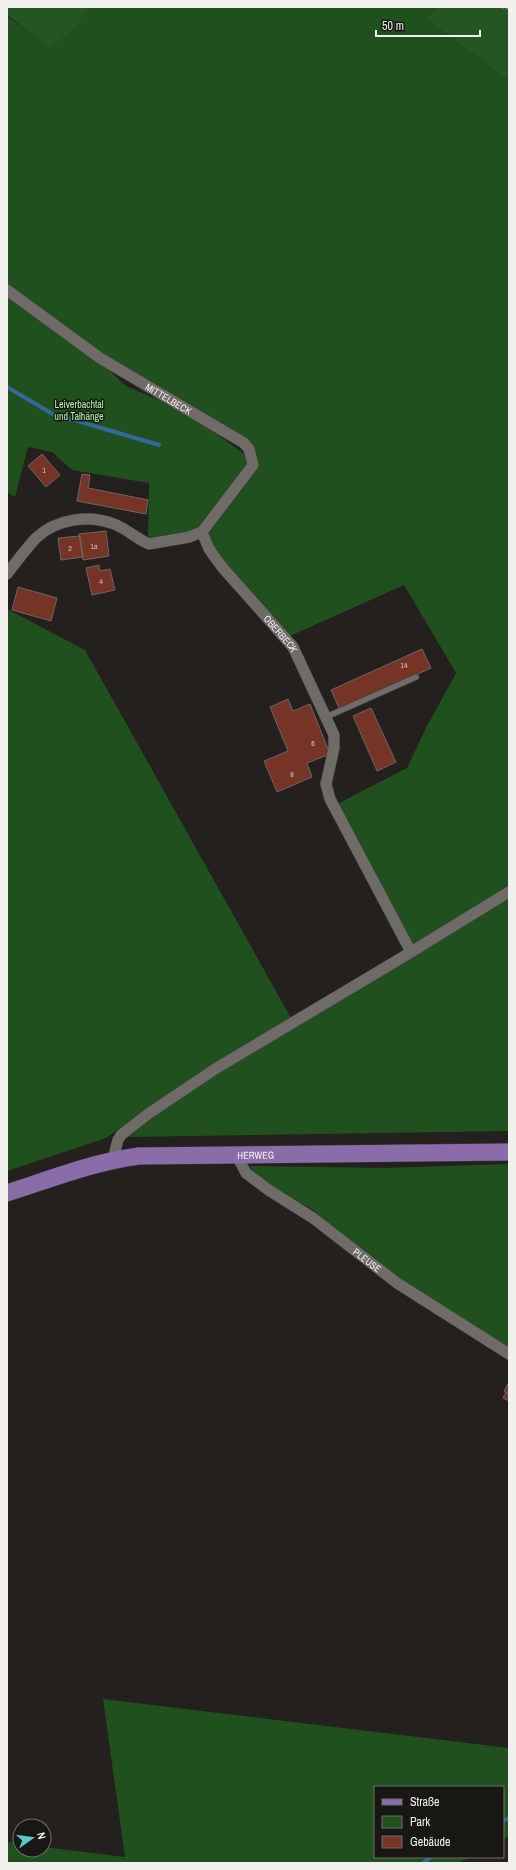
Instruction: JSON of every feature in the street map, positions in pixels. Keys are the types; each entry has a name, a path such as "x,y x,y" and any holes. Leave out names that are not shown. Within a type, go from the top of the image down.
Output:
{"main road":[{"name":"HERWEG","path":"7,1193 113,1160 139,1156 509,1152"}],"street":[{"name":"MITTELBECK","path":"7,290 100,358 244,443 249,449 253,465 202,532"},
{"path":"7,574 37,538 51,527 64,522 85,518 110,523 149,544 189,537 202,532"},
{"name":"OBERBECK","path":"202,532 209,549 222,567 293,647 334,735 334,748 326,784 330,799 411,952"},
{"path":"113,1160 118,1140 121,1135 178,1093 228,1061 509,892"},
{"name":"PLEUSE","path":"236,1154 246,1173 270,1191 313,1218 397,1283 509,1354"}],"lane":[{"path":"326,717 416,677"}],"path":[{"path":"502,7 509,9"}],"green space":[{"path":"7,7 90,7 76,28 49,48 7,15"},
{"name":"Leiverbachtal und Talhänge","path":"90,7 436,7 426,19 509,81 509,887 411,945 335,805 407,768 427,726 456,673 404,585 290,636 257,604 196,532 170,537 148,538 149,483 72,470 52,452 28,447 15,497 7,492 7,292 110,371 126,386 186,412 253,460 253,451 101,356 7,287 7,16 49,47 76,28"},
{"path":"436,7 509,7 509,81 426,19"},
{"path":"7,609 85,650 291,1018 177,1089 106,1138 7,1171"},
{"path":"509,895 509,1131 128,1137 178,1096"},
{"path":"509,1164 509,1351 425,1296 384,1267 343,1237 314,1211 270,1187 255,1174 250,1166 381,1168"},
{"path":"103,1699 509,1748 509,1836 504,1839 504,1786 374,1786 374,1858 469,1858 458,1863 7,1863 7,1842 12,1842 12,1858 52,1858 52,1848 125,1857"}],"building":[{"path":"42,454 60,475 46,487 28,466"},
{"path":"82,474 90,475 88,488 148,500 146,514 77,501"},
{"path":"106,531 109,556 83,560 79,534"},
{"path":"80,536 83,557 61,560 58,538"},
{"path":"99,565 100,571 110,569 115,590 92,595 86,568"},
{"path":"18,587 57,598 51,621 12,610"},
{"path":"422,649 431,668 340,710 331,690"},
{"path":"288,699 293,711 310,704 330,754 307,763 312,777 277,792 264,761 288,751 270,707"},
{"path":"371,708 396,762 377,771 353,716"},
{"path":"509,1382 509,1394 504,1391"},
{"path":"506,1392 509,1394 509,1401 503,1398"}],"waterway":[{"path":"7,387 63,420 71,419 159,445"},
{"path":"504,1820 509,1818"},
{"path":"423,1863 430,1858"}]}
